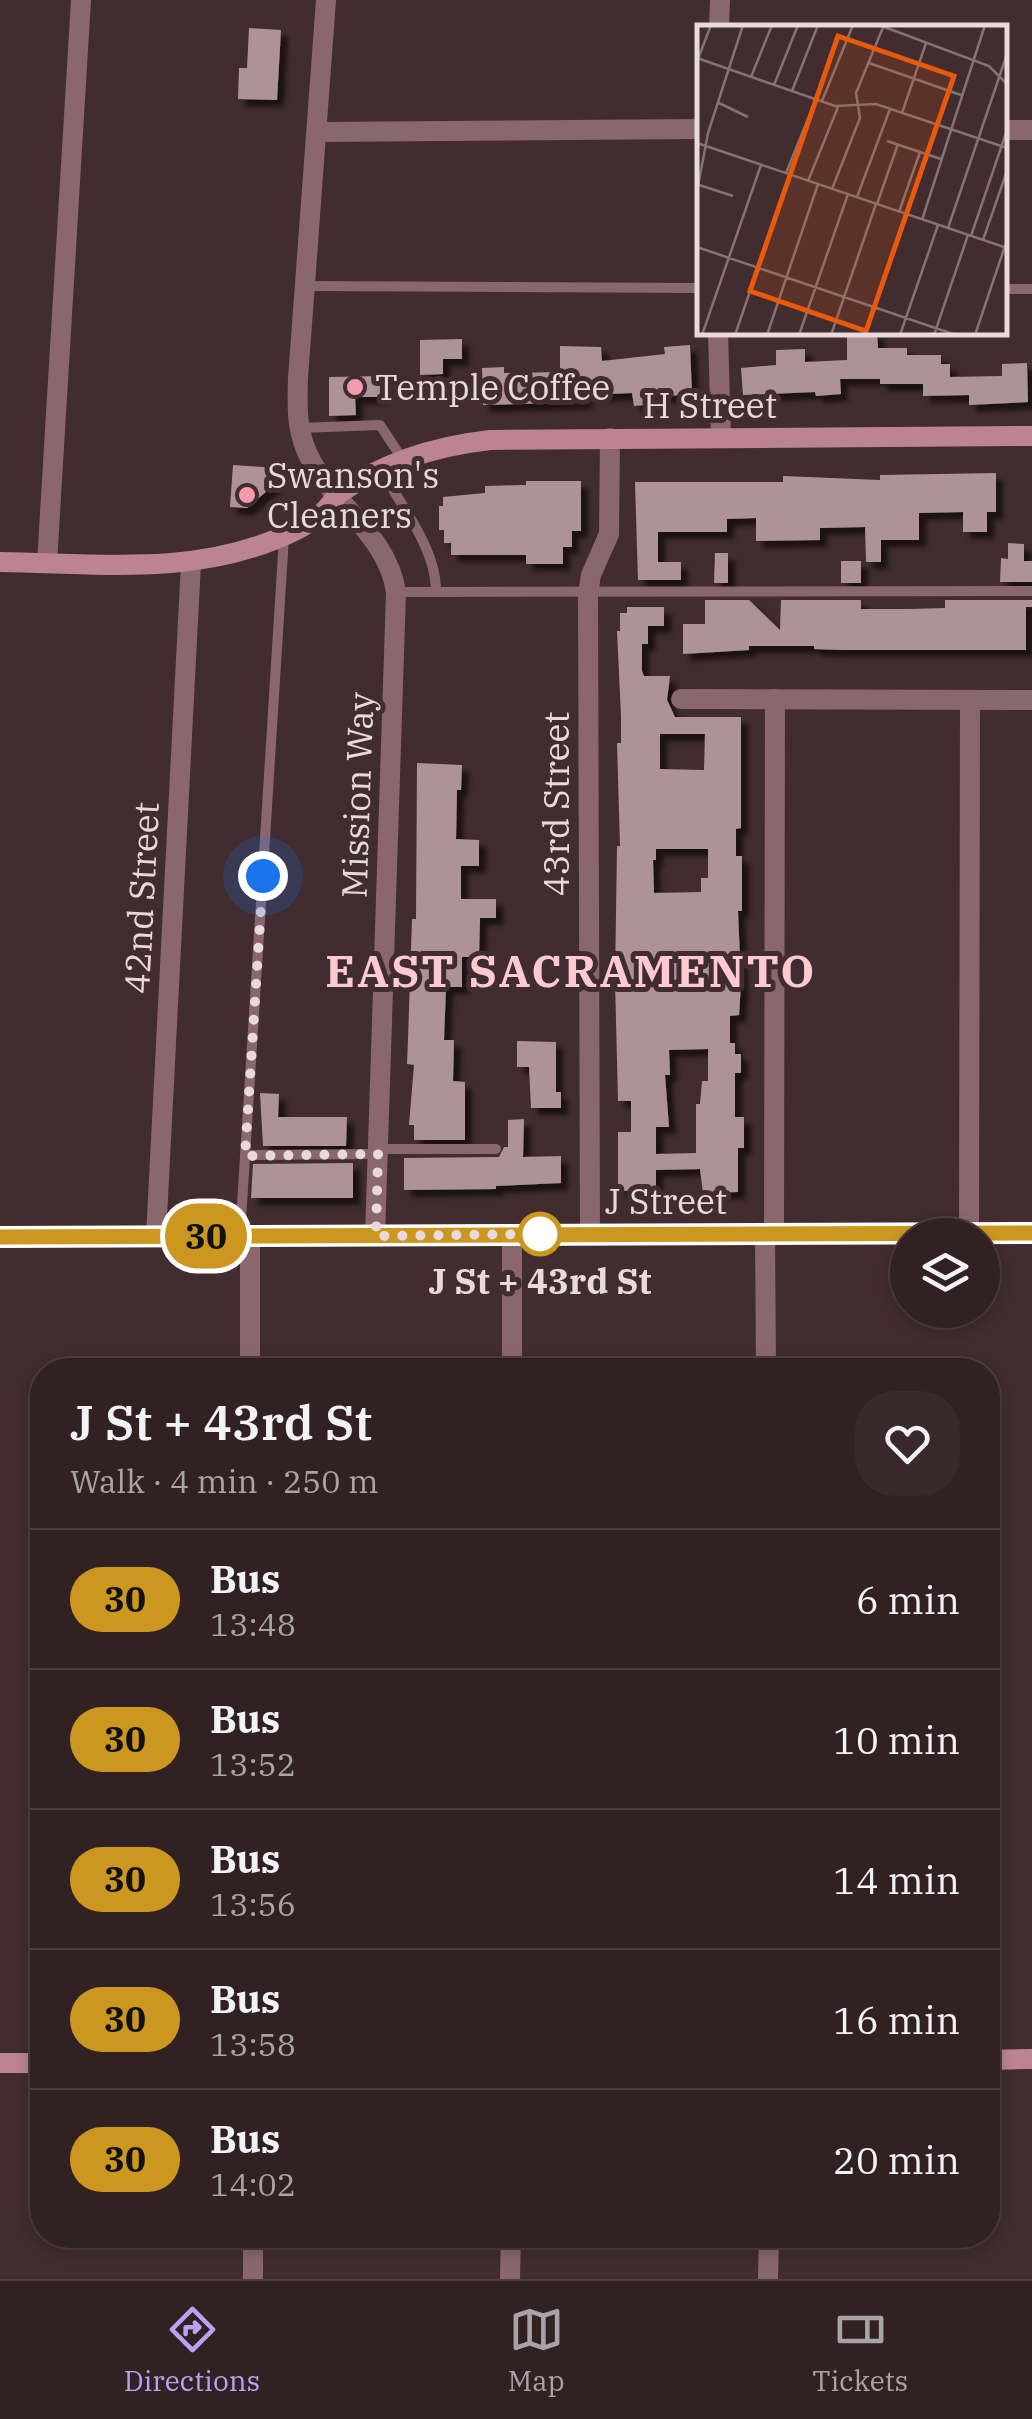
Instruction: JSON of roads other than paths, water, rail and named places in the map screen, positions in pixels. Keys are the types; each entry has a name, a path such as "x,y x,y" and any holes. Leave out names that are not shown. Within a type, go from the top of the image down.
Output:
{"main road":[{"name":"H Street","path":"0,562 191,564 225,557 284,536 322,513 337,495 381,470 464,442 1032,436"},
{"name":"J Street","path":"0,1236 890,1233"},
{"name":"J Street","path":"1000,1233 1032,1233"},
{"path":"1000,2060 1032,2060"},
{"path":"0,2063 30,2063"}],"street":[{"path":"47,563 81,0"},
{"path":"326,0 298,378 298,428 310,460 337,495"},
{"path":"317,132 697,129"},
{"path":"718,335 721,438"},
{"name":"43rd Street","path":"590,1234 588,594 591,575 609,534 610,438"},
{"name":"Mission Way","path":"337,495 386,558 396,592 376,1236"},
{"name":"42nd Street","path":"156,1236 191,564"},
{"path":"681,700 1032,700"},
{"path":"766,1358 775,700"},
{"path":"969,1218 970,700"},
{"path":"512,1235 512,1358"},
{"path":"245,1236 250,1358"},
{"path":"253,2248 253,2279"},
{"path":"510,2279 511,2248"},
{"path":"768,2248 768,2279"}],"lane":[{"path":"307,286 697,288"},
{"path":"298,428 380,425 403,460"},
{"path":"381,470 424,548 436,592"},
{"path":"245,1236 245,1156 284,536"},
{"path":"396,592 1032,591"},
{"path":"245,1156 496,1149"}],"place":[{"name":"Temple Coffee","path":"355,387"},
{"name":"Swanson's Cleaners","path":"247,495"},
{"name":"J St + 43rd St","path":"540,1234"}],"district":[{"name":"EAST SACRAMENTO","path":"571,970"}]}
